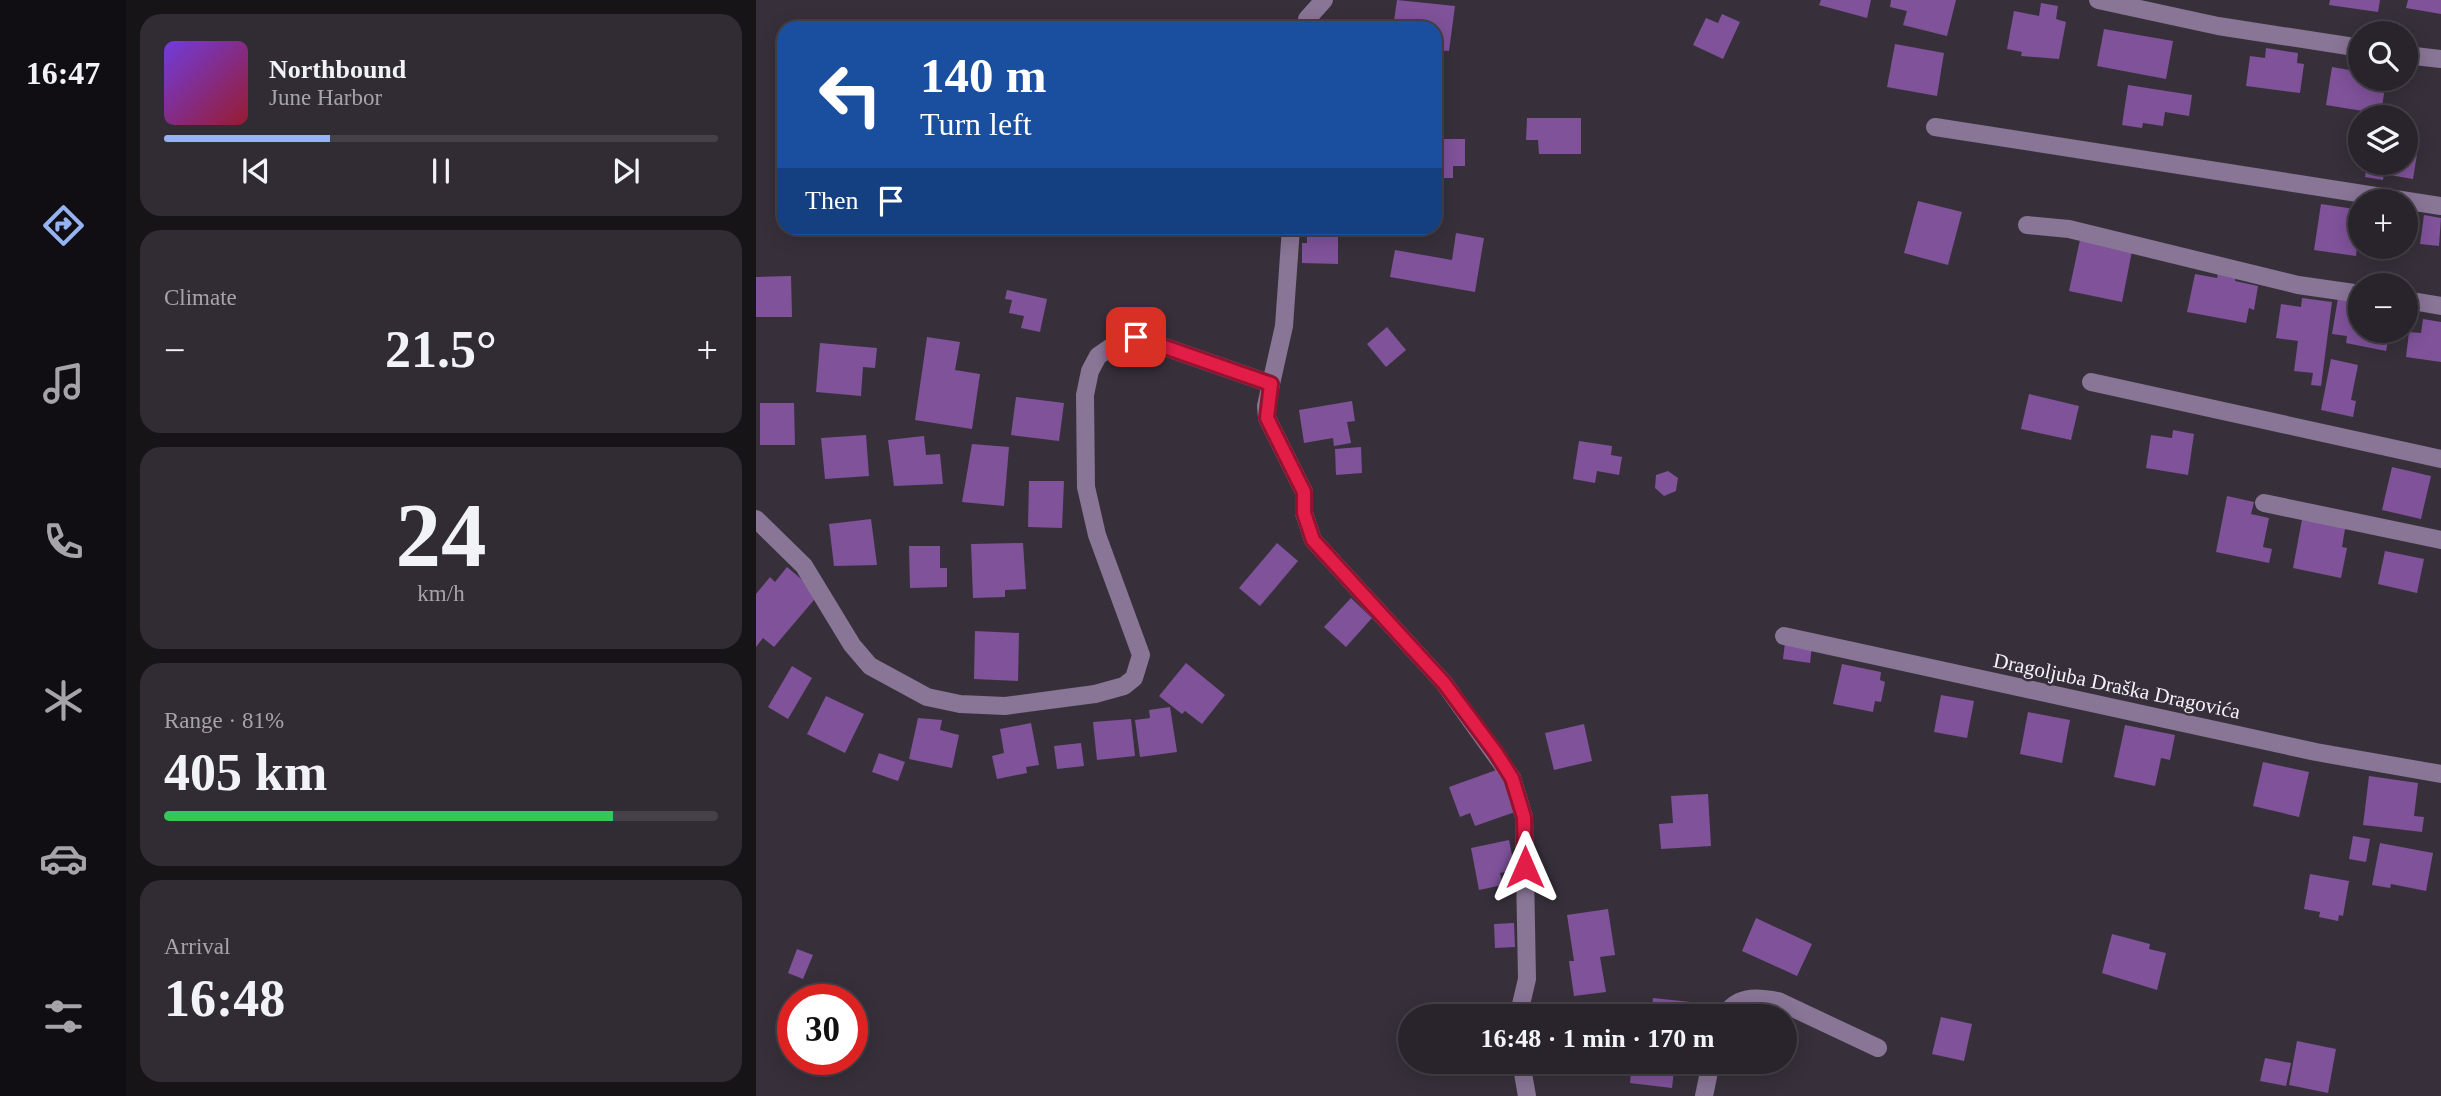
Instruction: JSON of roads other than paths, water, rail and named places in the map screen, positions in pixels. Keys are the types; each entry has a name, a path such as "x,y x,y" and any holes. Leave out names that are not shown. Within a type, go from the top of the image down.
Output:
{"street":[{"path":"1307,21 1324,0"},
{"path":"2098,0 2218,26 2348,46"},
{"path":"2418,56 2441,59"},
{"path":"1935,127 2441,206"},
{"path":"2027,225 2069,229 2298,285 2348,292"},
{"path":"1291,235 1284,326 1271,384 1267,418 1304,492 1304,513 1313,540 1444,683 1484,735 1516,788 1524,817 1524,934 1527,979 1521,1004"},
{"path":"2418,302 2441,306"},
{"path":"756,519 803,566 852,645 870,666 927,697 960,704 1005,706 1096,695 1124,687 1134,678 1141,655 1097,535 1086,487 1085,395 1090,371 1098,356 1117,343 1136,337 1271,384"},
{"path":"2091,382 2441,459"},
{"path":"2264,503 2441,540"},
{"name":"Dragoljuba Draška Dragovića","path":"1784,636 2303,750 2441,774"},
{"path":"1734,1004 1748,998 1761,998 1783,1004"},
{"path":"1797,1010 1878,1048"},
{"path":"1523,1074 1527,1096"},
{"path":"1704,1096 1709,1074"}]}
